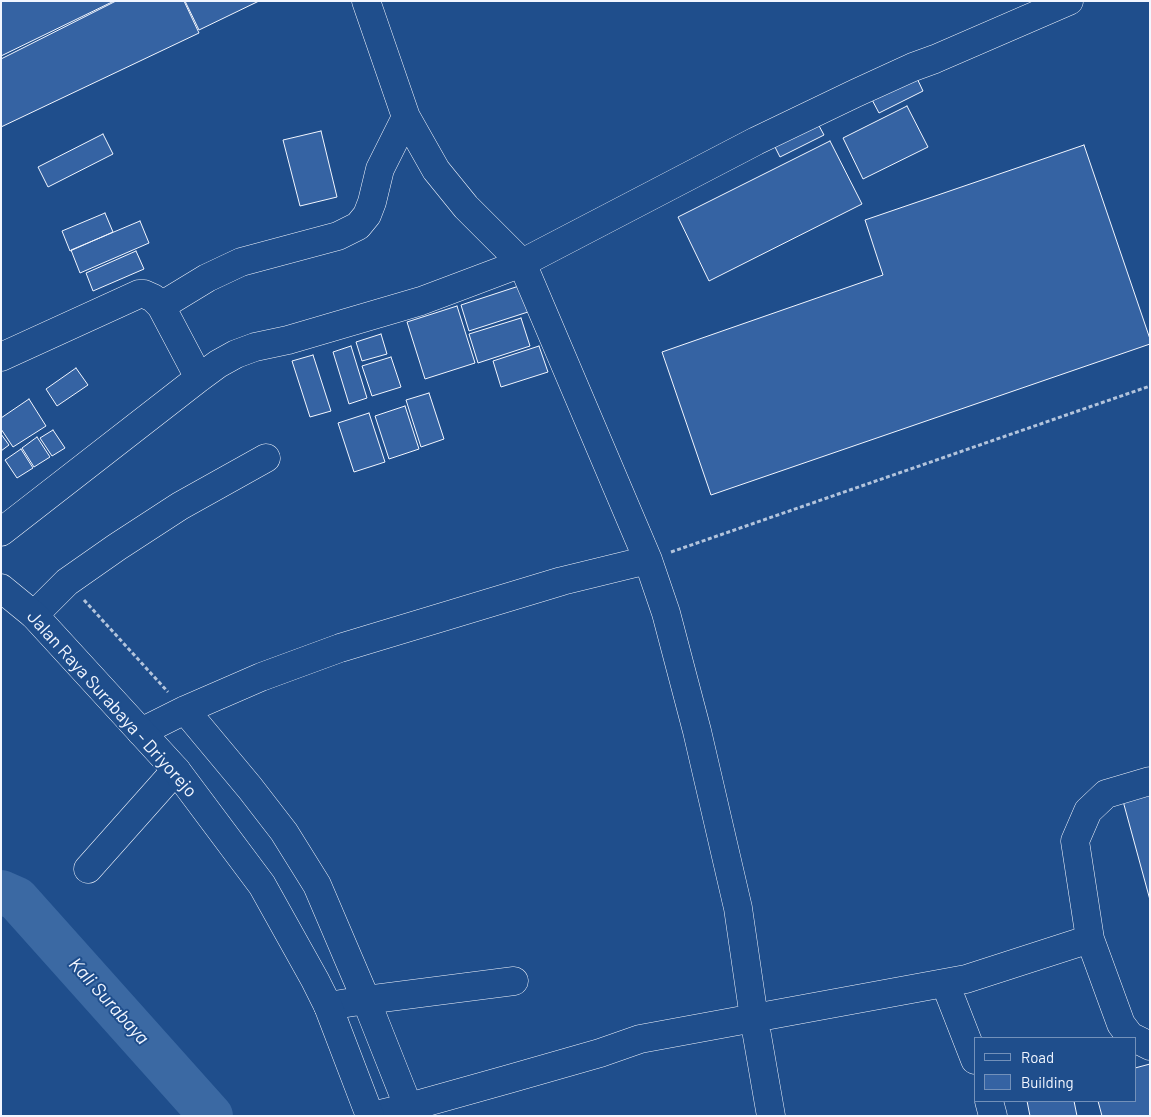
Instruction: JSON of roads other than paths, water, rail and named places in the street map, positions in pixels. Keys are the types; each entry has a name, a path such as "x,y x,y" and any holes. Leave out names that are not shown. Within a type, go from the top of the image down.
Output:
{"street":[{"path":"366,1 406,117 436,170 466,206 522,263 648,560 666,613 697,730 738,908 771,1116"},
{"path":"1,532 199,378 236,354 421,301 522,263 756,141 856,93 1069,1"},
{"path":"161,306 206,278 241,262 338,236 358,226 367,215 380,169 406,117"},
{"path":"1,357 139,294 144,294 153,298 161,306 199,378"},
{"path":"13,603 67,582 180,506 266,458"},
{"path":"141,732 185,710 261,677 340,648 562,581 648,560"},
{"name":"Jalan Raya Surabaya - Driyorejo","path":"13,603 176,770 262,885 328,1006 370,1116"},
{"path":"185,710 284,832 317,885 411,1111"},
{"path":"88,869 176,770"},
{"path":"1132,1037 1121,1024 1090,939 1075,840 1088,811 1106,794 1150,781"},
{"path":"370,1116 411,1111 640,1039 966,979 1090,939"},
{"path":"328,1006 514,980"},
{"path":"945,983 974,1057"},
{"path":"1136,1039 1150,1046"},
{"path":"989,1102 993,1116"}],"waterway":[{"name":"Kali Surabaya","path":"1,892 17,899 211,1116"}]}
